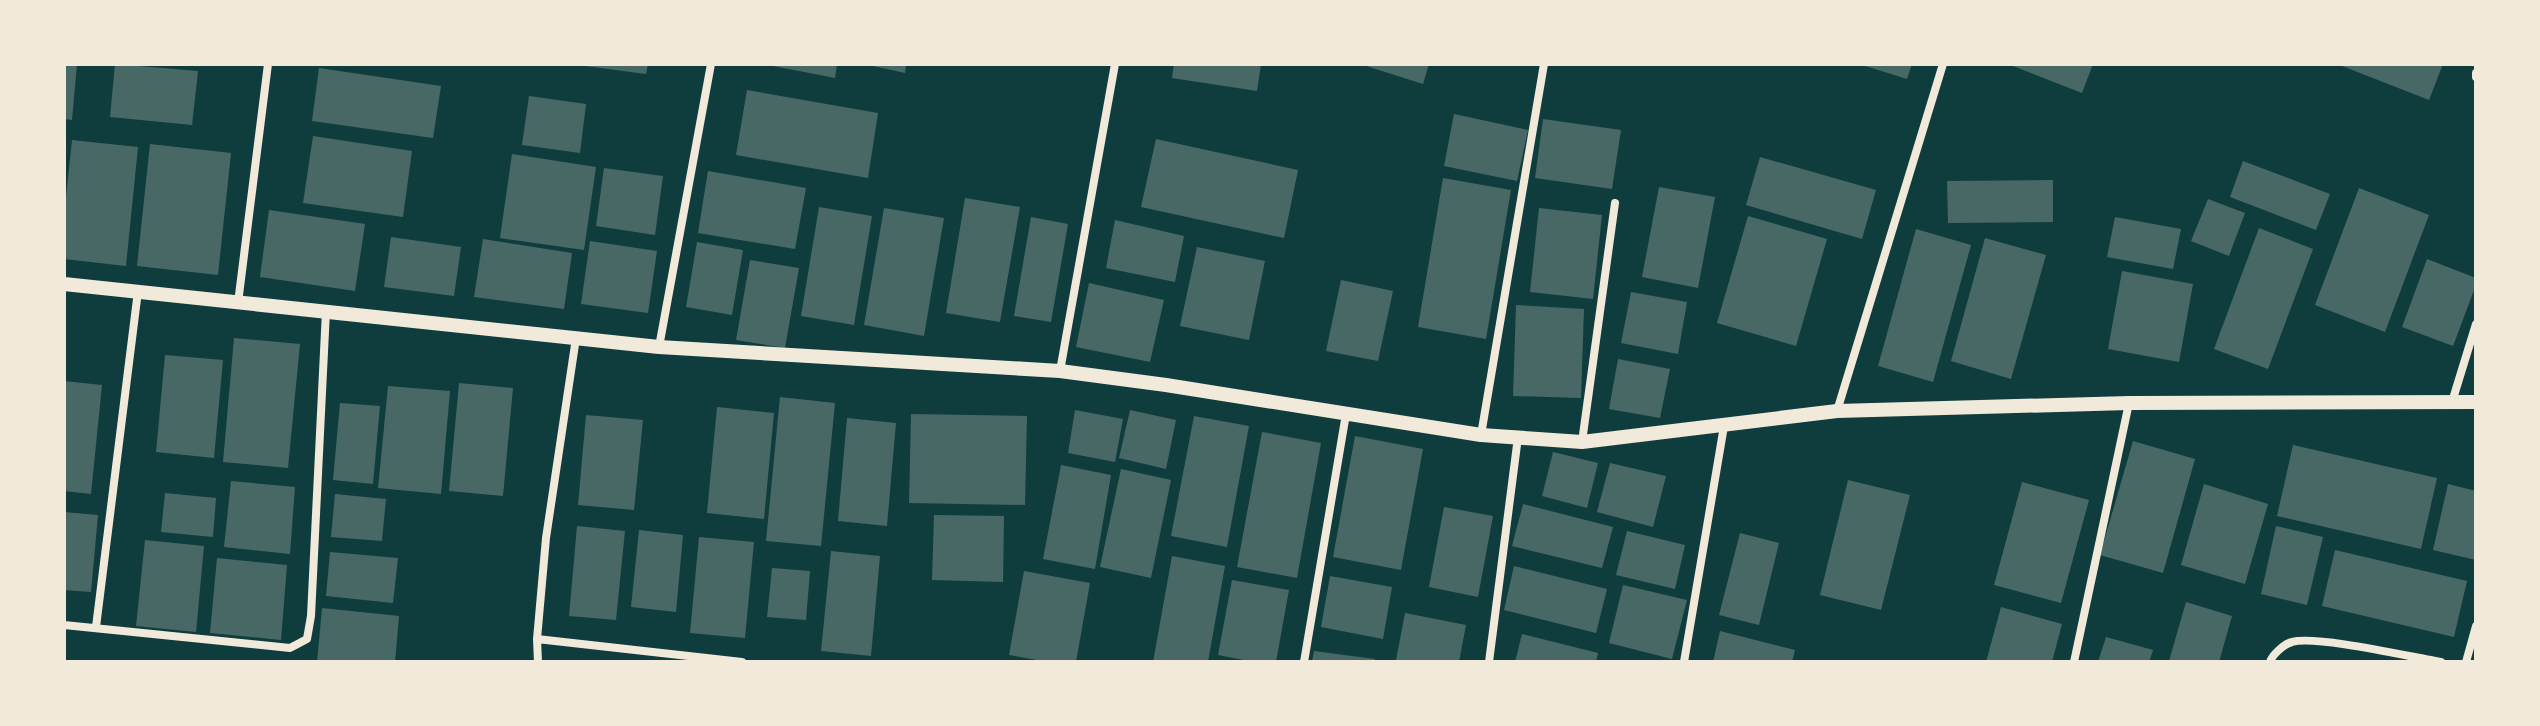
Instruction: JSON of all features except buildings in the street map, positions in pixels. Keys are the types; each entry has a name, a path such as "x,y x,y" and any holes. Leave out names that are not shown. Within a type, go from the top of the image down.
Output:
{"street":[{"path":"238,303 268,64"},
{"path":"659,347 711,64"},
{"path":"1060,371 1115,64"},
{"path":"1481,435 1544,64"},
{"path":"1837,411 1943,64"},
{"path":"1582,442 1615,203"},
{"path":"64,284 659,347 1060,371 1481,435 1582,442 1837,411 2129,403 2476,402"},
{"path":"96,627 138,291"},
{"path":"64,625 290,648 307,639 311,616 326,311"},
{"path":"2452,402 2476,324"},
{"path":"538,662 537,639 546,538 576,338"},
{"path":"2074,662 2129,403"},
{"path":"1304,662 1346,414"},
{"path":"1684,662 1724,426"},
{"path":"1489,662 1518,437"},
{"path":"2466,662 2476,626"},
{"path":"537,639 742,662"},
{"path":"2270,662 2271,657 2291,642 2318,641 2441,662"}]}
